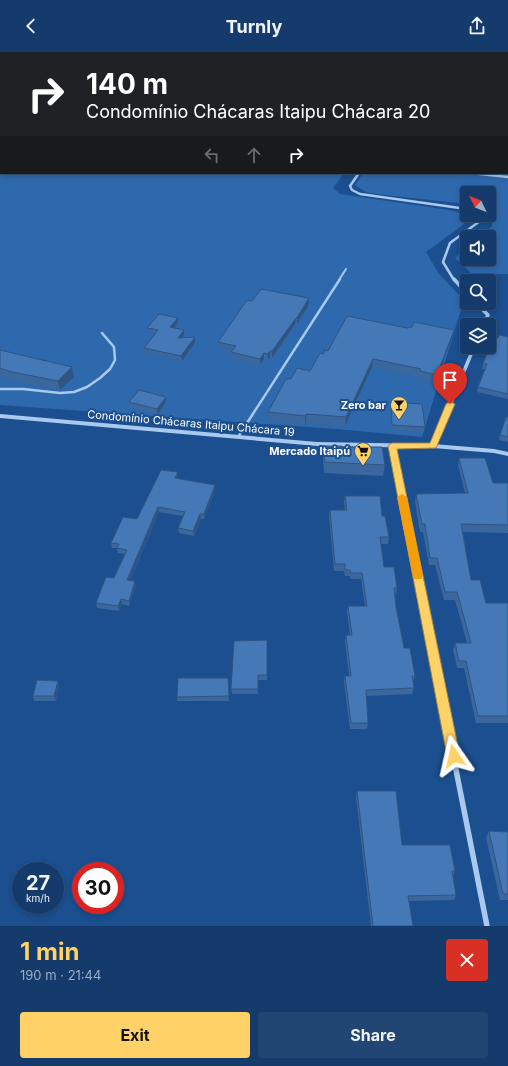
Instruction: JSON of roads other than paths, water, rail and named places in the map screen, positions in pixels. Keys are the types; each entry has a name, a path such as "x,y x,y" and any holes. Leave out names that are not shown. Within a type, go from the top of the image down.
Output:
{"street":[{"path":"358,174 350,186 352,190 360,194 460,208"},
{"path":"483,174 508,176"},
{"path":"460,287 443,262 450,243 479,222"},
{"path":"483,310 488,315 486,318"},
{"path":"433,446 471,354"},
{"name":"Condomínio Chácaras Itaipu Chácara 19","path":"0,416 317,444 433,446 494,451 508,454"},
{"path":"392,446 487,926"}],"lane":[{"path":"238,437 346,269"},
{"path":"0,389 36,389 70,393 80,390 94,382 109,370 117,359 116,349 111,340 102,333"}],"place":[{"name":"Zero bar","path":"399,420"},
{"name":"Mercado Itaipú","path":"363,466"}]}
